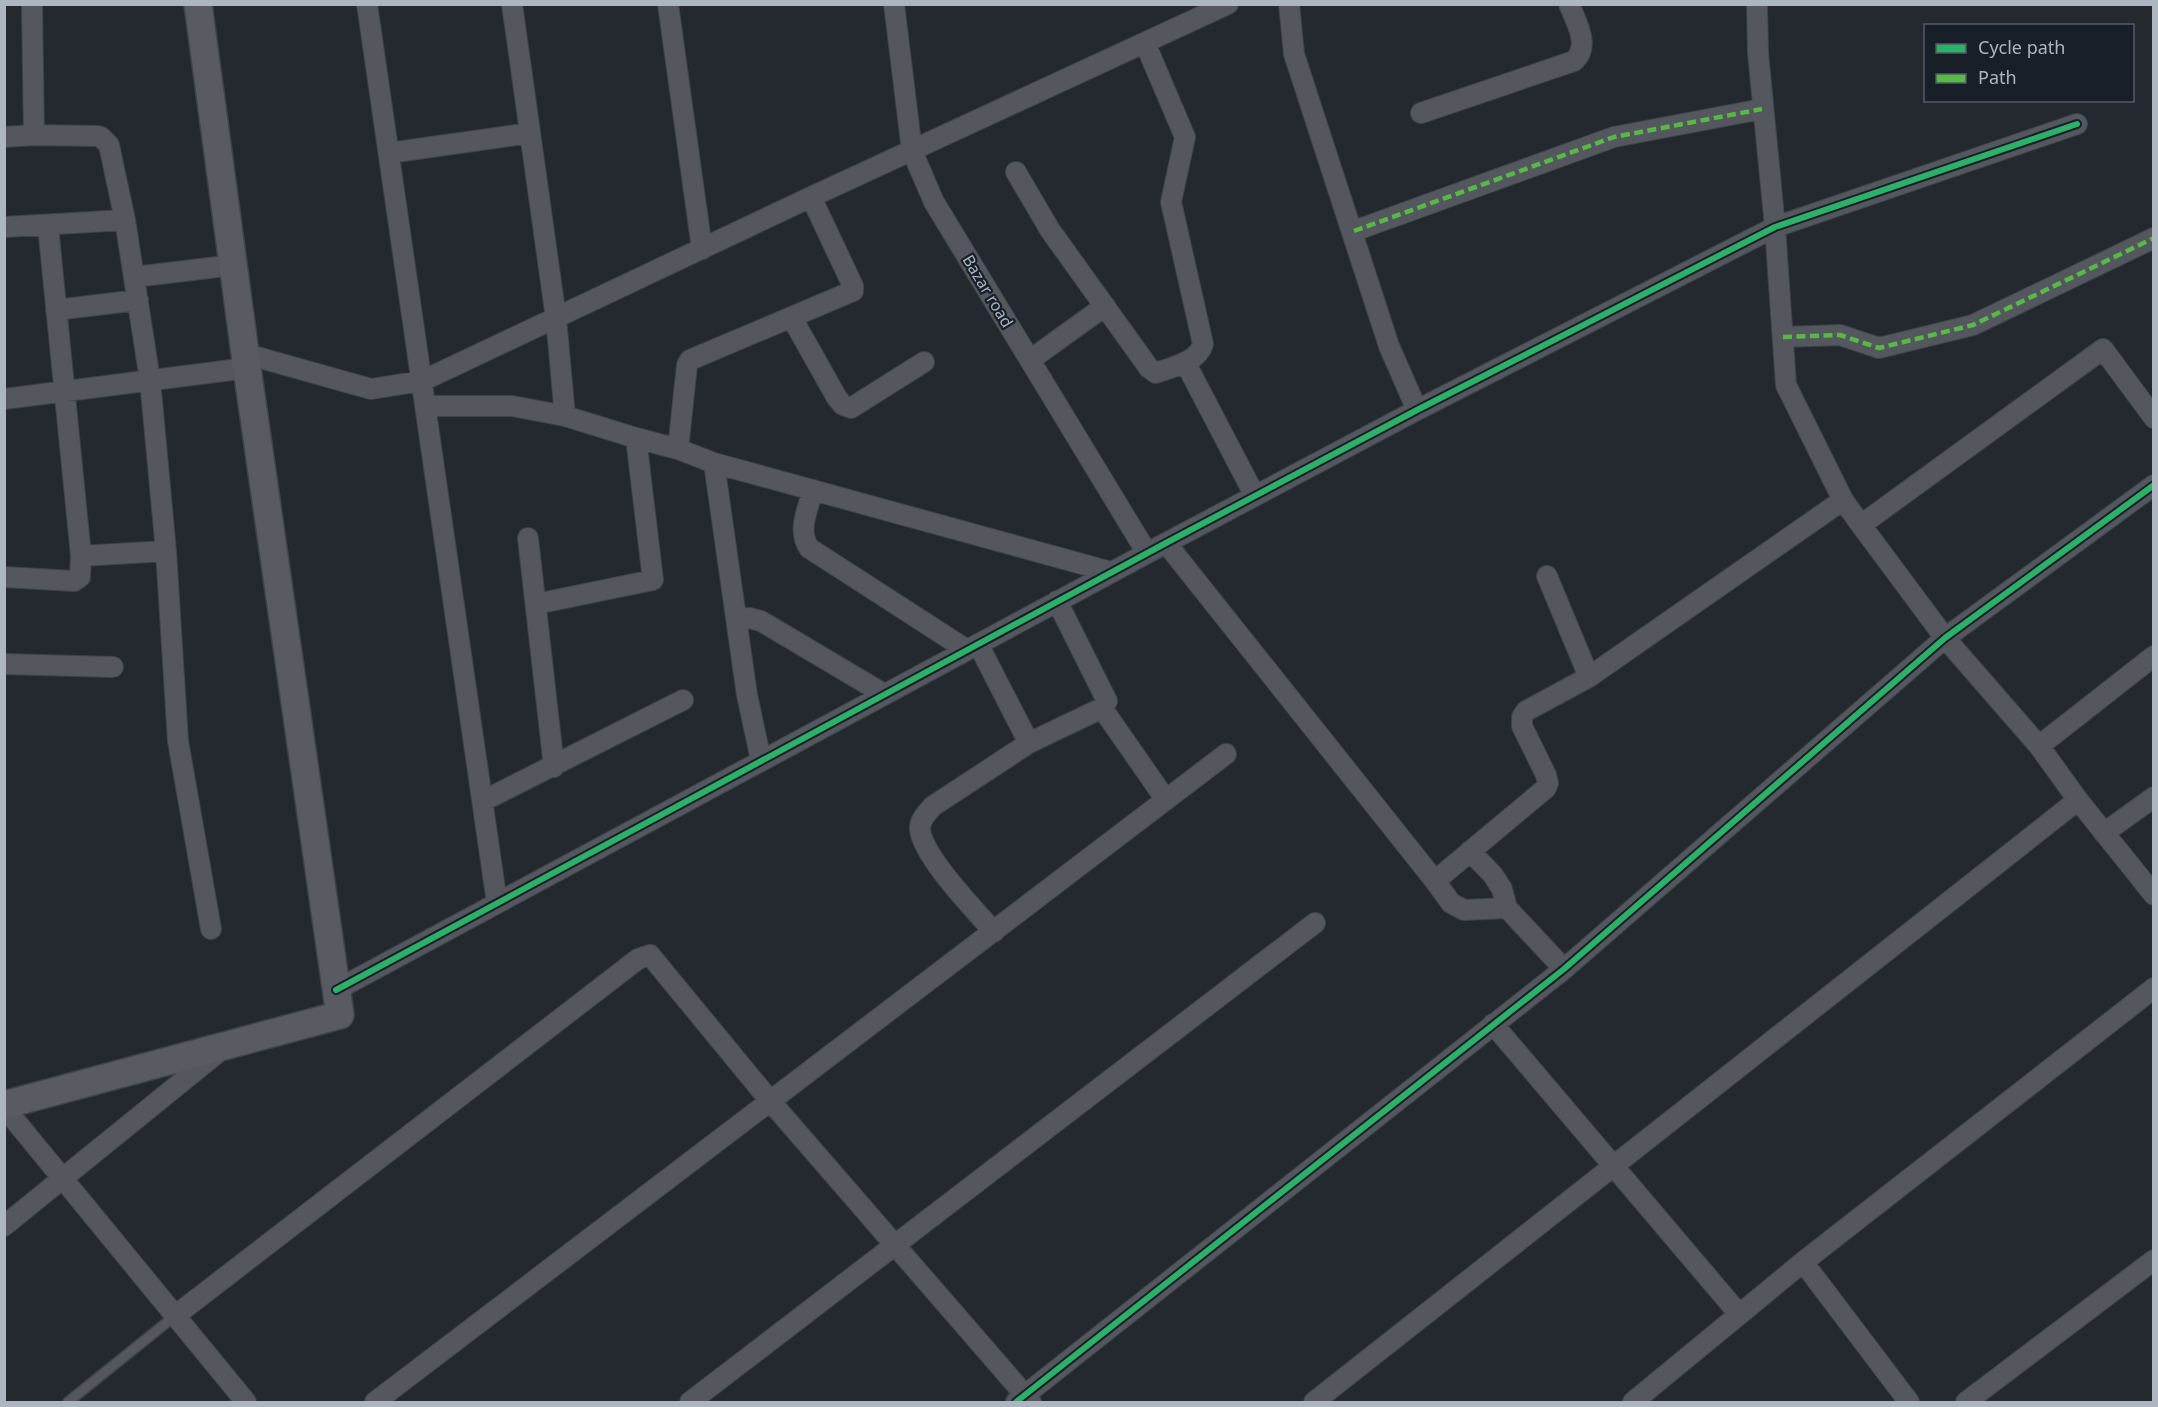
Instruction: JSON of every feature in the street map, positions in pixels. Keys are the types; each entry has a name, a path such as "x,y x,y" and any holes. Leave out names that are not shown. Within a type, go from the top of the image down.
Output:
{"street":[{"path":"32,4 34,135"},
{"path":"198,4 339,1016 4,1106 246,1402"},
{"path":"368,4 497,903"},
{"path":"512,4 556,318 565,416"},
{"path":"668,4 702,249"},
{"name":"Bazar road","path":"894,4 912,151 934,202 1147,553"},
{"path":"4,399 150,380 247,361 371,389 422,381 811,197 1228,4"},
{"path":"1289,4 1294,54 1354,231 1389,346 1417,410"},
{"path":"1421,113 1574,61 1581,56 1583,47 1581,36 1569,4"},
{"path":"1757,4 1762,109 1775,227 1786,384 1843,500 1861,525 1945,638 2039,746 2078,800 2154,895"},
{"path":"1016,172 1050,230 1149,368 1156,373 1185,362 1198,353 1203,344 1171,201 1185,137 1145,43"},
{"path":"1354,231 1614,137 1762,109"},
{"path":"336,990 1111,572 1417,410 1775,227 2076,124"},
{"path":"389,153 530,133"},
{"path":"4,137 97,136 109,145 125,220 150,380 166,551 178,741 211,929"},
{"path":"678,449 687,364 690,360 853,291 853,286 811,197"},
{"path":"4,227 125,220"},
{"path":"4,577 74,581 80,576 81,556 48,226"},
{"path":"1783,337 1840,334 1879,348 1973,325 2154,238"},
{"path":"134,276 234,265"},
{"path":"56,310 138,300"},
{"path":"1030,360 1105,306"},
{"path":"792,318 837,398 843,405 851,408 924,362"},
{"path":"1861,525 2103,350 2154,418"},
{"path":"1185,362 1255,496"},
{"path":"425,406 512,406 565,416 678,449 714,463 1111,572"},
{"path":"536,604 653,580 636,438"},
{"path":"714,463 747,695 761,760"},
{"path":"176,1315 638,959 650,956 771,1102 897,1245 1024,1400 1564,969 1945,638 2154,484"},
{"path":"813,490 802,532 809,548 973,647 1029,743"},
{"path":"1435,881 1546,788 1548,783 1522,726 1523,714 1589,677 1843,500"},
{"path":"528,538 554,767"},
{"path":"1166,543 1451,903 1464,910 1507,908"},
{"path":"81,556 166,551"},
{"path":"1547,576 1589,677"},
{"path":"994,932 943,872 926,846 920,829 922,818 933,806 1029,743 1102,708 1107,701 1057,602"},
{"path":"736,619 749,618 761,621 884,694"},
{"path":"2039,746 2154,656"},
{"path":"4,663 113,667"},
{"path":"483,801 683,700"},
{"path":"1102,708 1166,800"},
{"path":"375,1402 1226,754"},
{"path":"2104,833 2154,797"},
{"path":"1314,1402 2078,800"},
{"path":"1470,851 1493,875 1502,889 1507,908 1564,969"},
{"path":"690,1402 1315,923"},
{"path":"1633,1402 1803,1262 2154,988"},
{"path":"1493,1024 1739,1314"},
{"path":"4,1226 226,1046"},
{"path":"1966,1402 2154,1260"},
{"path":"1803,1262 1909,1402"}],"lane":[{"path":"68,1402 176,1315"}],"marked path":[{"path":"1354,231 1614,137 1762,109"},
{"path":"1783,337 1840,335 1879,348 1973,325 2154,238"}],"cycle path":[{"path":"336,990 1166,543 1417,410 1775,227 2077,124"},
{"path":"1016,1402 1564,969 1945,638 2154,485"}]}
